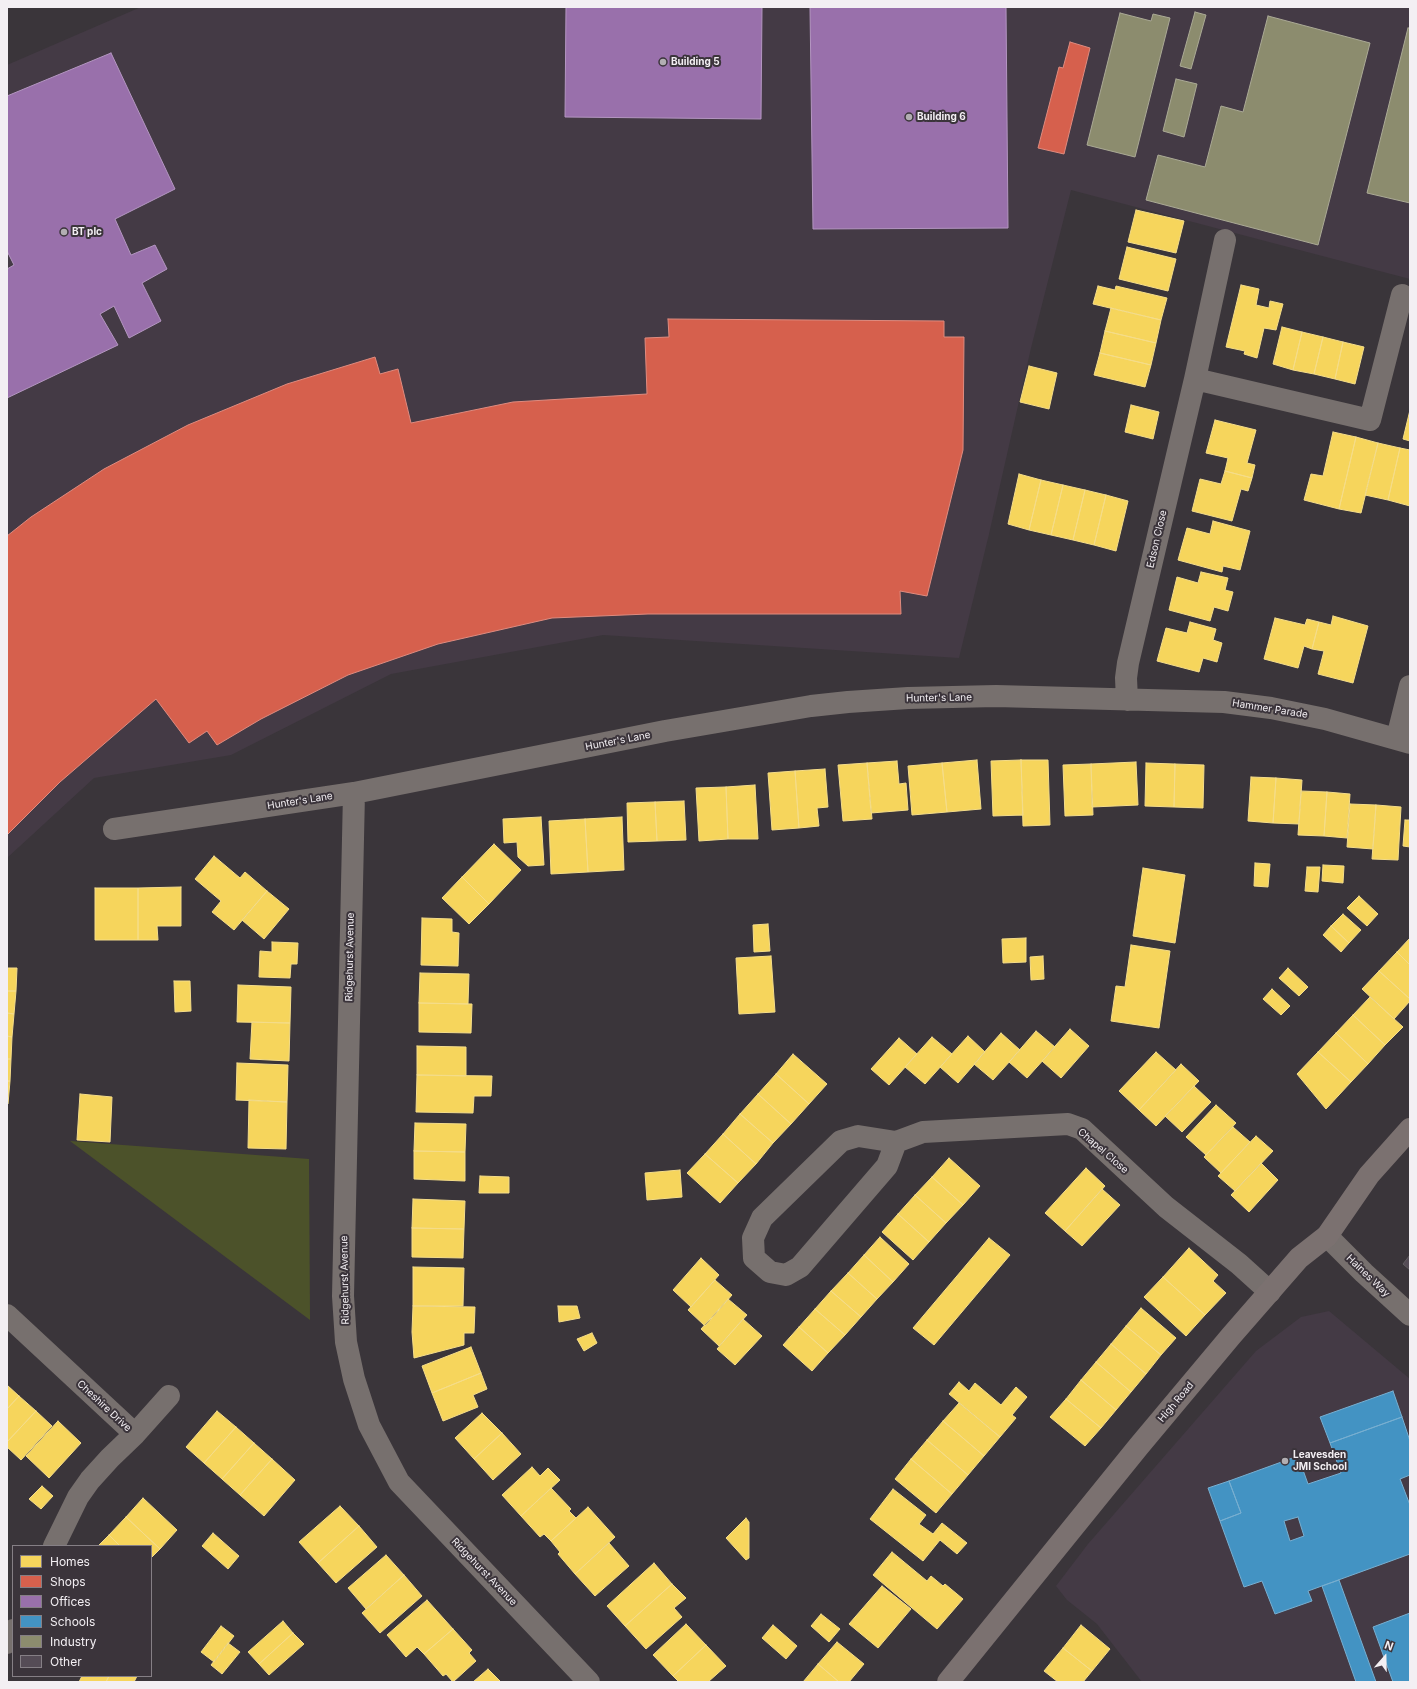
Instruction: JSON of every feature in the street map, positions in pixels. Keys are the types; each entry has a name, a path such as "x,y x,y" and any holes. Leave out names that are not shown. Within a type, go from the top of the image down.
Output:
{"street":[{"name":"Edson Close","path":"1126,700 1128,663 1195,379 1225,240"},
{"path":"1195,379 1370,420 1402,294"},
{"path":"1403,741 1410,686"},
{"name":"Hunter's Lane","path":"114,829 354,793 664,731 811,706 908,698 996,696 1126,700"},
{"name":"Hammer Parade","path":"1126,700 1224,702 1271,708 1325,719 1403,741"},
{"name":"Ridgehurst Avenue","path":"354,793 343,1296 346,1342 354,1379 370,1425 399,1482 588,1682"},
{"name":"Chapel Close","path":"896,1142 887,1166 800,1266 786,1275 770,1272 754,1258 753,1238 762,1218 841,1141 858,1136 896,1142 923,1132 1068,1124 1082,1130 1166,1207 1240,1264 1270,1292"},
{"name":"High Road","path":"948,1682 1139,1446 1231,1336 1299,1258 1327,1236 1369,1175 1410,1129"},
{"name":"Haines Way","path":"1327,1236 1364,1273 1410,1315"},
{"name":"Cheshire Drive","path":"7,1315 134,1434 90,1480 78,1496 54,1545"},
{"path":"134,1434 169,1396"},
{"path":"7,1643 12,1632"}],"shaded area":[{"path":"141,7 1410,7 1410,279 1071,190 1031,348 959,658 603,635 391,674 231,755 94,778 7,858 7,65"},
{"name":"Leavesden JMI School","path":"1329,1311 1410,1379 1410,1682 1142,1682 1097,1624 1067,1600 1056,1586 1088,1544 1256,1351 1301,1317"}],"green space":[{"path":"70,1141 309,1159 310,1320"}],"building: Homes":[{"path":"1136,210 1184,221 1176,253 1128,242"},
{"path":"1127,247 1176,259 1168,291 1119,279"},
{"path":"1241,285 1259,289 1256,305 1269,308 1270,301 1283,304 1276,330 1264,328 1257,358 1244,354 1245,351 1226,347"},
{"path":"1098,286 1115,290 1116,286 1167,298 1161,320 1093,304"},
{"path":"1111,308 1161,320 1156,343 1105,331"},
{"path":"1282,327 1302,332 1293,370 1273,364"},
{"path":"1105,331 1156,343 1151,365 1100,353"},
{"path":"1302,332 1323,337 1314,374 1293,370"},
{"path":"1323,337 1343,342 1335,379 1314,374"},
{"path":"1343,342 1364,347 1355,384 1335,379"},
{"path":"1100,353 1151,365 1145,387 1094,375"},
{"path":"1029,366 1057,373 1049,409 1020,402"},
{"path":"1131,405 1159,412 1153,439 1125,432"},
{"path":"1410,410 1410,441 1403,439"},
{"path":"1215,420 1256,430 1247,463 1255,465 1252,478 1225,471 1228,458 1206,453"},
{"path":"1333,432 1356,437 1339,509 1304,500 1311,474 1323,476"},
{"path":"1356,437 1378,443 1361,513 1339,509"},
{"path":"1378,443 1400,448 1388,500 1365,495"},
{"path":"1400,448 1410,450 1410,506 1388,500"},
{"path":"1225,471 1252,478 1248,491 1241,489 1232,521 1192,511 1200,479 1221,484"},
{"path":"1019,474 1041,480 1029,530 1008,524"},
{"path":"1041,480 1063,485 1051,535 1029,530"},
{"path":"1063,485 1085,490 1073,540 1051,535"},
{"path":"1085,490 1106,495 1094,545 1073,540"},
{"path":"1106,495 1128,501 1116,551 1094,545"},
{"path":"1213,521 1250,531 1240,570 1223,566 1222,572 1178,560 1187,528 1210,534"},
{"path":"1201,572 1228,578 1225,590 1233,592 1228,611 1214,607 1210,621 1169,610 1177,577 1198,583"},
{"path":"1333,616 1368,626 1353,683 1318,674 1324,651 1312,649 1319,622 1331,625"},
{"path":"1275,618 1305,625 1307,619 1319,622 1312,649 1304,646 1298,668 1264,659"},
{"path":"1190,622 1216,629 1213,640 1222,643 1217,662 1203,658 1199,672 1157,661 1166,628 1187,633"},
{"path":"977,760 981,809 947,812 942,763"},
{"path":"1021,760 1023,815 993,816 991,761"},
{"path":"1021,760 1048,760 1050,825 1023,826"},
{"path":"897,761 899,784 906,783 908,810 871,813 867,763"},
{"path":"1136,762 1138,805 1092,807 1091,764"},
{"path":"867,763 872,819 843,821 838,765"},
{"path":"942,763 947,812 912,815 908,766"},
{"path":"1146,763 1175,764 1174,807 1145,806"},
{"path":"1091,764 1093,815 1065,816 1063,765"},
{"path":"1175,764 1204,765 1203,808 1174,807"},
{"path":"825,769 828,807 817,808 819,826 799,828 795,771"},
{"path":"795,771 799,828 772,830 768,773"},
{"path":"1251,777 1276,778 1273,823 1248,821"},
{"path":"1276,778 1302,780 1299,824 1273,823"},
{"path":"755,785 758,839 728,839 726,787"},
{"path":"726,787 728,839 699,841 696,788"},
{"path":"1301,791 1327,792 1324,836 1298,835"},
{"path":"1327,792 1350,794 1347,838 1324,836"},
{"path":"684,801 686,840 657,841 655,802"},
{"path":"655,802 657,841 628,842 627,803"},
{"path":"1350,804 1376,805 1373,849 1347,847"},
{"path":"1376,805 1401,807 1398,860 1372,859"},
{"path":"541,817 544,865 528,866 518,857 517,842 504,843 503,819"},
{"path":"622,817 624,870 588,872 585,819"},
{"path":"585,819 588,872 551,874 549,821"},
{"path":"1405,820 1410,820 1410,847 1403,846"},
{"path":"494,844 521,870 489,904 462,877"},
{"path":"214,856 240,878 245,872 267,891 234,930 212,912 221,901 195,879"},
{"path":"1255,863 1270,864 1268,887 1254,886"},
{"path":"1323,865 1344,866 1343,883 1322,881"},
{"path":"1307,867 1320,867 1318,892 1305,891"},
{"path":"1143,868 1185,875 1175,943 1133,936"},
{"path":"462,877 489,904 469,924 442,898"},
{"path":"181,887 181,926 157,926 158,940 138,940 138,888"},
{"path":"95,888 138,888 138,940 95,940"},
{"path":"267,891 289,909 264,939 242,920"},
{"path":"1359,896 1378,914 1367,926 1347,908"},
{"path":"1343,914 1361,930 1349,943 1331,926"},
{"path":"422,918 452,919 452,932 459,933 458,966 421,965"},
{"path":"768,924 770,951 754,952 753,925"},
{"path":"1331,926 1349,943 1341,952 1323,935"},
{"path":"1026,938 1026,962 1003,963 1002,939"},
{"path":"1410,938 1410,965 1397,952"},
{"path":"272,942 298,943 297,964 291,964 290,978 259,977 260,951 272,952"},
{"path":"1131,945 1170,951 1159,1028 1111,1021 1116,986 1125,987"},
{"path":"1397,952 1410,965 1410,999 1379,971"},
{"path":"771,956 775,1012 739,1014 736,958"},
{"path":"1043,956 1044,979 1031,980 1030,957"},
{"path":"7,968 17,968 16,991 7,991"},
{"path":"1288,968 1308,987 1299,996 1279,978"},
{"path":"1379,971 1410,999 1410,1001 1394,1019 1362,989"},
{"path":"420,973 469,974 468,1004 419,1003"},
{"path":"174,981 190,981 191,1011 175,1012"},
{"path":"238,985 291,987 290,1023 237,1022"},
{"path":"1272,989 1290,1006 1281,1015 1263,999"},
{"path":"7,991 16,991 14,1014 7,1013"},
{"path":"1370,997 1403,1027 1385,1045 1353,1015"},
{"path":"419,1003 472,1004 471,1033 419,1032"},
{"path":"7,1013 14,1014 12,1037 7,1036"},
{"path":"1353,1015 1385,1045 1368,1064 1336,1033"},
{"path":"252,1022 290,1023 289,1061 250,1059"},
{"path":"1070,1029 1089,1046 1061,1078 1042,1061"},
{"path":"1036,1031 1055,1047 1027,1078 1009,1062"},
{"path":"1001,1033 1020,1050 993,1080 974,1064"},
{"path":"1336,1033 1368,1064 1351,1082 1318,1052"},
{"path":"7,1036 12,1037 11,1059 7,1059"},
{"path":"968,1036 985,1052 958,1083 940,1067"},
{"path":"932,1037 952,1054 925,1084 905,1067"},
{"path":"899,1038 917,1054 889,1085 871,1069"},
{"path":"417,1046 466,1047 466,1076 417,1075"},
{"path":"1156,1052 1176,1070 1139,1110 1119,1091"},
{"path":"1318,1052 1351,1082 1326,1109 1297,1074"},
{"path":"793,1054 827,1084 809,1104 776,1074"},
{"path":"7,1059 11,1059 10,1081 7,1081"},
{"path":"237,1063 288,1065 287,1102 236,1100"},
{"path":"1181,1064 1199,1081 1156,1126 1139,1110"},
{"path":"776,1074 809,1104 791,1124 758,1094"},
{"path":"417,1075 492,1076 491,1096 474,1096 473,1113 416,1112"},
{"path":"7,1081 10,1081 8,1104 7,1104"},
{"path":"1194,1086 1211,1102 1182,1132 1165,1116"},
{"path":"80,1094 112,1097 110,1142 77,1140"},
{"path":"758,1094 791,1124 773,1143 740,1114"},
{"path":"249,1100 287,1102 286,1149 248,1148"},
{"path":"1216,1105 1236,1123 1206,1155 1186,1137"},
{"path":"740,1114 773,1143 756,1164 723,1134"},
{"path":"415,1123 466,1124 465,1152 414,1151"},
{"path":"1233,1127 1250,1142 1221,1173 1204,1157"},
{"path":"723,1134 756,1164 738,1183 705,1154"},
{"path":"1256,1136 1273,1151 1235,1191 1218,1176"},
{"path":"414,1151 465,1152 465,1181 414,1179"},
{"path":"705,1154 738,1183 720,1203 687,1173"},
{"path":"949,1158 980,1186 963,1205 932,1177"},
{"path":"1261,1163 1278,1180 1249,1212 1231,1195"},
{"path":"1086,1168 1105,1186 1065,1231 1045,1213"},
{"path":"680,1170 682,1197 647,1200 645,1173"},
{"path":"480,1176 509,1177 509,1193 479,1193"},
{"path":"932,1177 963,1205 946,1223 915,1195"},
{"path":"1102,1189 1120,1205 1082,1246 1065,1231"},
{"path":"915,1195 946,1223 929,1242 898,1214"},
{"path":"413,1199 465,1201 464,1229 412,1228"},
{"path":"898,1214 929,1242 913,1260 882,1232"},
{"path":"412,1228 464,1229 463,1258 412,1257"},
{"path":"880,1237 909,1264 893,1282 864,1255"},
{"path":"989,1238 1010,1255 934,1345 913,1328"},
{"path":"1189,1248 1218,1275 1213,1281 1226,1293 1205,1315 1163,1277"},
{"path":"864,1255 893,1282 877,1299 848,1273"},
{"path":"701,1258 719,1275 691,1307 673,1290"},
{"path":"413,1267 464,1268 463,1306 413,1306"},
{"path":"848,1273 877,1299 861,1317 831,1291"},
{"path":"1163,1277 1205,1315 1186,1336 1144,1297"},
{"path":"715,1280 732,1295 705,1326 688,1310"},
{"path":"831,1291 861,1317 845,1335 815,1309"},
{"path":"728,1299 747,1315 719,1346 701,1329"},
{"path":"413,1306 475,1307 474,1333 464,1333 464,1345 414,1358 412,1332"},
{"path":"558,1306 577,1306 580,1318 559,1322"},
{"path":"1141,1308 1176,1338 1161,1355 1126,1326"},
{"path":"815,1309 845,1335 828,1353 799,1327"},
{"path":"743,1319 762,1336 735,1365 717,1349"},
{"path":"1126,1326 1161,1355 1146,1374 1111,1344"},
{"path":"799,1327 828,1353 812,1371 783,1345"},
{"path":"592,1333 597,1343 584,1351 577,1339"},
{"path":"1111,1344 1146,1374 1131,1392 1096,1362"},
{"path":"471,1347 481,1373 432,1393 422,1366"},
{"path":"1096,1362 1131,1392 1116,1410 1081,1380"},
{"path":"481,1373 487,1389 473,1395 478,1407 443,1421 432,1393"},
{"path":"1081,1380 1116,1410 1101,1428 1066,1399"},
{"path":"959,1382 969,1391 975,1383 1001,1405 1016,1387 1027,1397 1012,1415 1016,1418 1000,1437 949,1394"},
{"path":"7,1385 19,1396 7,1409"},
{"path":"19,1396 36,1411 7,1442 7,1409"},
{"path":"1066,1399 1101,1428 1085,1446 1050,1417"},
{"path":"959,1403 1000,1437 984,1456 943,1421"},
{"path":"36,1411 52,1426 21,1460 7,1447 7,1442"},
{"path":"217,1411 236,1427 204,1463 186,1447"},
{"path":"482,1413 502,1433 474,1459 455,1438"},
{"path":"58,1421 81,1443 49,1478 26,1456"},
{"path":"943,1421 984,1456 968,1475 927,1440"},
{"path":"236,1427 254,1443 222,1479 204,1463"},
{"path":"502,1433 521,1454 493,1480 474,1459"},
{"path":"927,1440 968,1475 952,1494 911,1459"},
{"path":"254,1443 272,1459 240,1495 222,1479"},
{"path":"272,1459 295,1480 264,1516 240,1495"},
{"path":"911,1459 952,1494 936,1513 895,1479"},
{"path":"532,1467 540,1476 548,1468 560,1480 521,1516 502,1495"},
{"path":"42,1486 53,1496 41,1509 29,1499"},
{"path":"551,1488 571,1509 569,1511 576,1518 551,1541 544,1534 540,1537 521,1516"},
{"path":"893,1489 926,1515 919,1524 933,1534 942,1523 967,1543 957,1554 940,1540 923,1561 870,1519"},
{"path":"143,1498 177,1530 160,1549 126,1517"},
{"path":"340,1506 359,1526 318,1563 299,1542"},
{"path":"588,1507 615,1537 575,1574 558,1554 560,1552 551,1541"},
{"path":"126,1517 160,1549 152,1557 152,1545 119,1545 109,1535"},
{"path":"746,1518 749,1522 749,1558 746,1560 726,1538"},
{"path":"359,1526 377,1547 336,1583 318,1563"},
{"path":"213,1533 239,1556 228,1569 202,1546"},
{"path":"109,1535 119,1545 99,1545"},
{"path":"609,1543 629,1566 595,1596 575,1574"},
{"path":"892,1552 927,1581 931,1576 943,1586 945,1584 963,1599 937,1629 873,1575"},
{"path":"386,1555 404,1575 366,1609 348,1588"},
{"path":"654,1563 672,1584 625,1626 607,1606"},
{"path":"404,1575 422,1596 380,1633 362,1613"},
{"path":"672,1584 686,1598 674,1608 682,1617 646,1649 625,1626"},
{"path":"882,1586 911,1609 878,1648 849,1624"},
{"path":"427,1600 453,1629 424,1654 417,1647 406,1657 387,1635"},
{"path":"821,1614 840,1629 829,1642 811,1626"},
{"path":"283,1621 293,1633 259,1664 248,1652"},
{"path":"686,1624 706,1645 673,1676 653,1655"},
{"path":"773,1625 797,1646 786,1659 762,1638"},
{"path":"1081,1625 1110,1649 1092,1671 1063,1648"},
{"path":"221,1626 234,1636 214,1662 201,1652"},
{"path":"453,1629 472,1650 469,1653 476,1661 453,1682 446,1674 443,1676 424,1654"},
{"path":"293,1633 304,1644 269,1675 259,1664"},
{"path":"837,1642 864,1664 849,1682 839,1682 818,1664"},
{"path":"228,1643 240,1652 222,1674 211,1665"},
{"path":"706,1645 726,1666 708,1682 679,1682 673,1676"},
{"path":"1063,1648 1092,1671 1083,1682 1058,1682 1044,1671"},
{"path":"818,1664 839,1682 803,1682"},
{"path":"488,1669 501,1682 473,1682"},
{"path":"82,1677 108,1677 106,1682 79,1682"},
{"path":"108,1677 136,1677 134,1682 106,1682"}],"building: Shops":[{"path":"1070,42 1090,48 1064,154 1038,148 1059,67 1063,68"},
{"path":"668,319 944,321 944,337 964,337 963,450 927,596 900,591 901,614 648,614 552,618 438,644 348,675 261,719 217,745 207,731 189,743 156,699 60,782 7,835 7,536 31,517 104,469 188,425 287,384 375,357 380,374 398,369 411,423 513,402 647,394 645,338 669,337"}],"building: Offices":[{"name":"Building 5","path":"566,7 762,7 761,119 565,117"},
{"name":"Building 6","path":"810,7 1006,7 1008,228 813,229"},
{"name":"BT plc","path":"111,53 175,189 115,219 131,255 155,245 167,269 142,283 161,321 129,338 114,306 100,314 118,345 7,398 7,269 14,265 7,251 7,96"}],"building: Schools":[{"path":"1393,1391 1402,1417 1330,1443 1320,1417"},
{"path":"1402,1417 1410,1441 1410,1475 1400,1479 1410,1505 1410,1554 1308,1591 1312,1601 1275,1614 1262,1581 1244,1587 1220,1521 1241,1513 1229,1481 1298,1456 1308,1484 1341,1473 1330,1443","holes":["1298,1517 1304,1536 1290,1541 1284,1521"]},
{"path":"1229,1481 1241,1513 1220,1521 1208,1488"},
{"path":"1339,1580 1376,1682 1356,1682 1322,1586"},
{"path":"1410,1613 1410,1682 1393,1682 1373,1627"}],"building: Industry":[{"path":"1195,12 1206,15 1191,69 1180,66"},
{"path":"1120,13 1151,21 1153,14 1170,18 1135,157 1087,145"},
{"path":"1268,16 1370,43 1318,245 1146,200 1158,155 1205,167 1221,106 1243,112"},
{"path":"1408,28 1410,28 1410,203 1367,193"},
{"path":"1176,79 1197,84 1184,137 1163,131"}],"building: Other":[{"path":"1410,1255 1410,1270 1403,1264"}],"place":[{"name":"Building 5","path":"663,62"},
{"name":"Building 6","path":"909,117"},
{"name":"BT plc","path":"64,232"},
{"name":"Leavesden JMI School","path":"1285,1461"}]}
